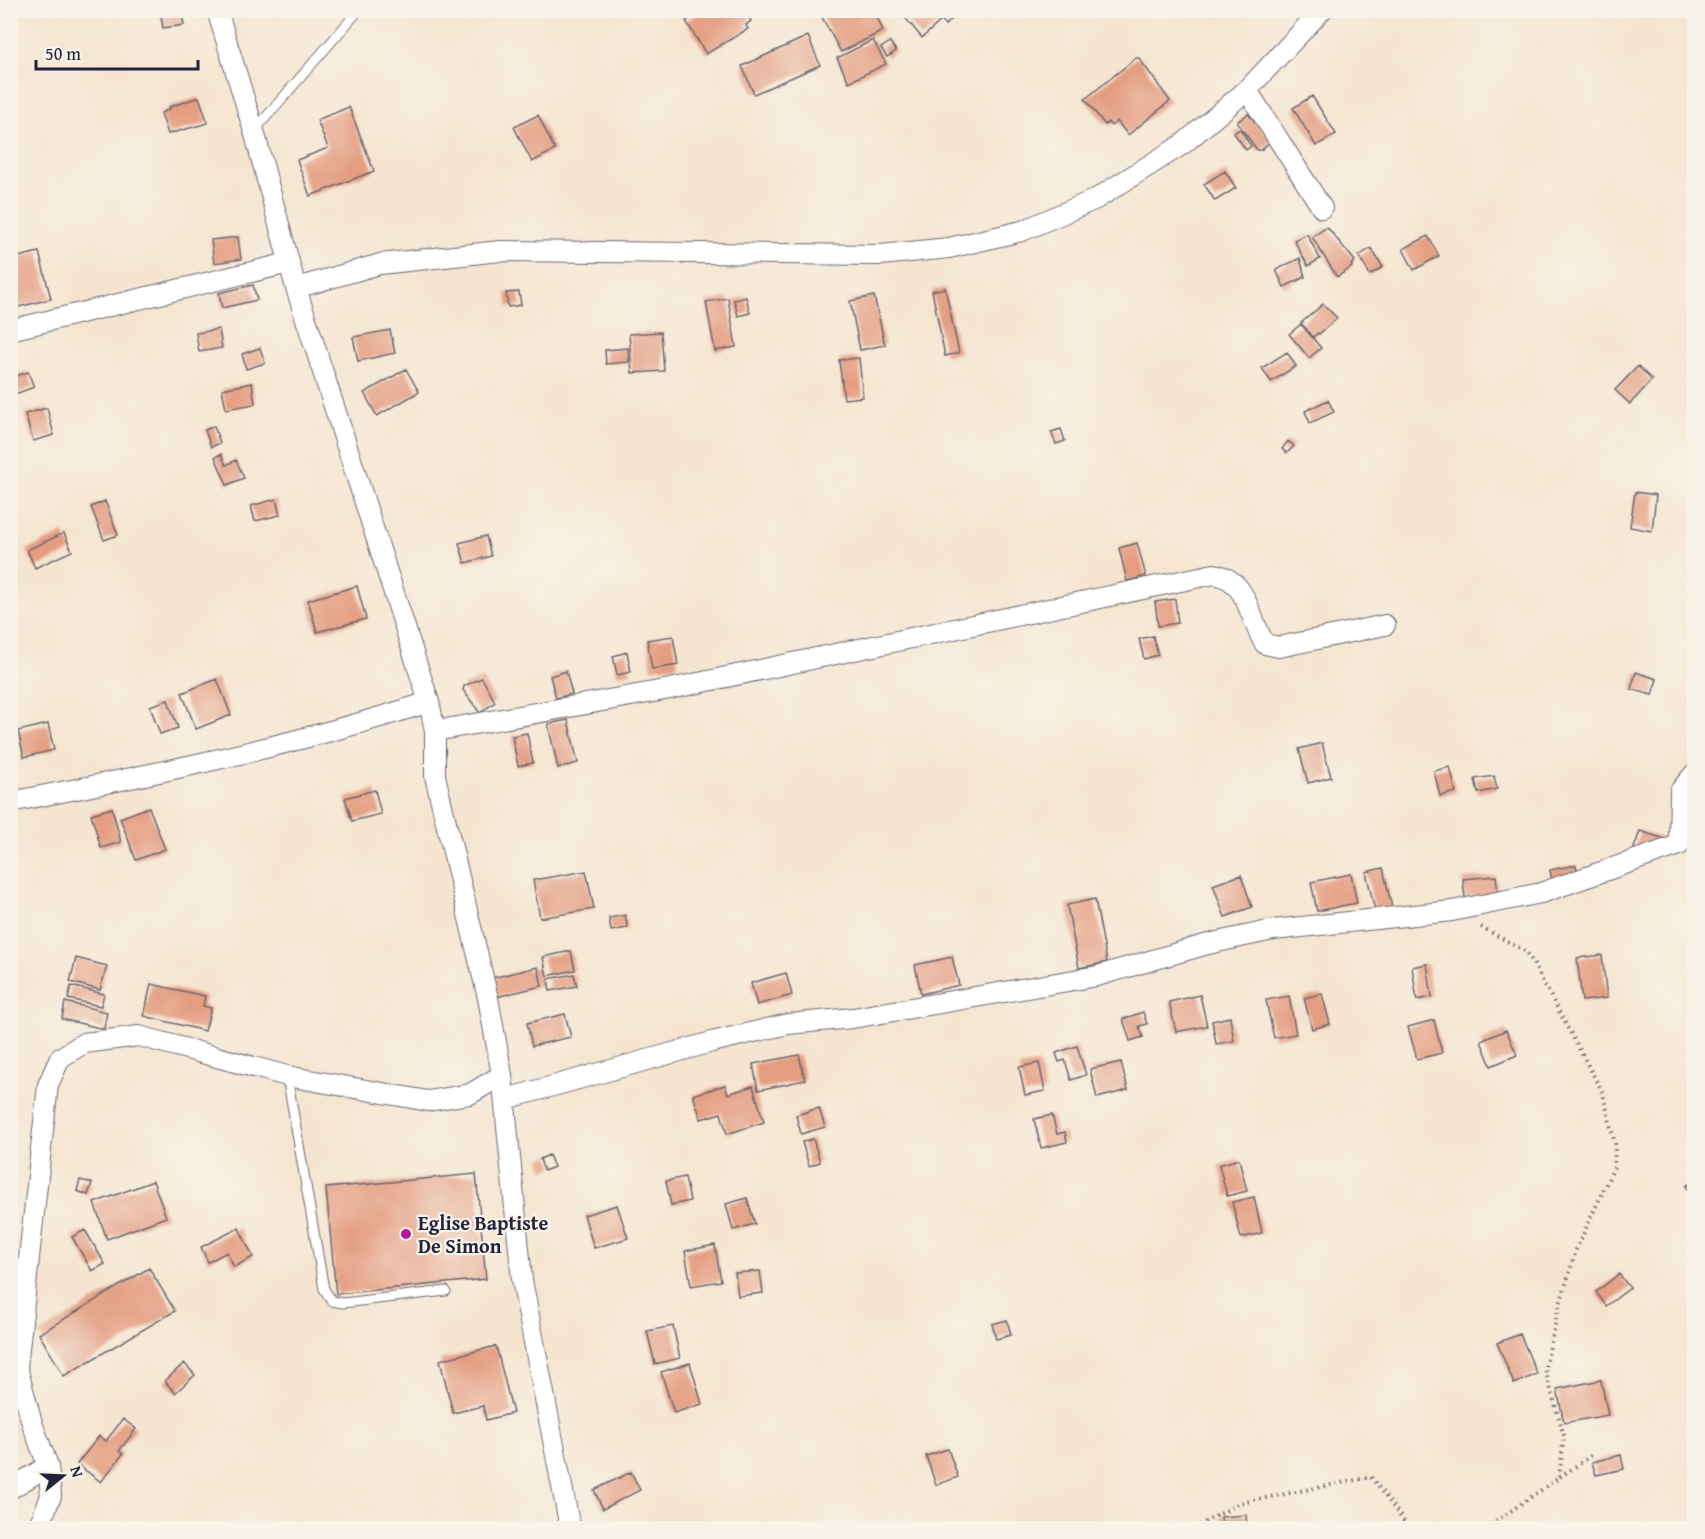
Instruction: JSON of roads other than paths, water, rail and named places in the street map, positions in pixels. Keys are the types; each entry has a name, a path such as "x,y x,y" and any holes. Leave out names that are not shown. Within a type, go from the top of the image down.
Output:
{"street":[{"path":"217,10 254,131 296,288 429,702 435,731 435,776 488,998 502,1075 522,1280 570,1528"},
{"path":"296,288 380,264 500,251 881,255 949,248 1022,231 1096,199 1183,144 1247,90 1323,10"},
{"path":"1247,90 1322,208"},
{"path":"10,330 289,263"},
{"path":"435,731 670,689 1214,574 1228,577 1241,589 1257,632 1265,644 1279,647 1385,625"},
{"path":"10,802 135,778 340,731 429,702"},
{"path":"506,1099 712,1042 788,1024 853,1018 1097,976 1208,944 1273,930 1452,911 1541,893 1687,847 1680,791 1695,774"},
{"path":"38,1528 51,1496 48,1466 32,1423 17,1367 48,1085 60,1058 84,1043 139,1036 287,1076 428,1101 470,1094 502,1075"},
{"path":"10,1489 48,1466"}],"lane":[{"path":"254,131 359,10"},
{"path":"287,1076 324,1289 332,1301 344,1303 446,1291"}],"place":[{"name":"Eglise Baptiste De Simon","path":"406,1234"}]}
